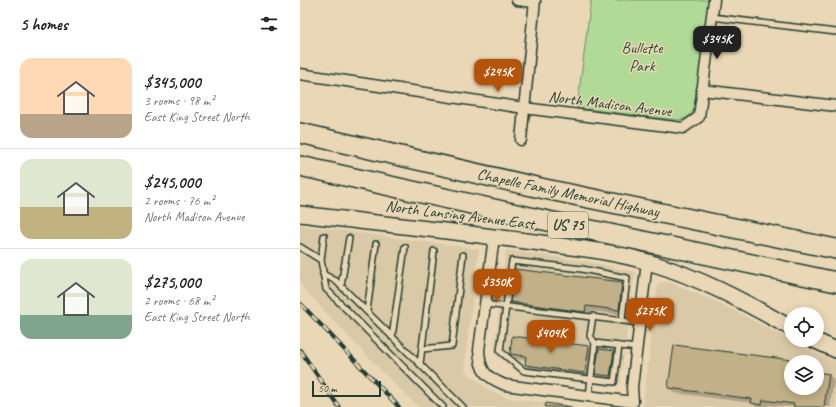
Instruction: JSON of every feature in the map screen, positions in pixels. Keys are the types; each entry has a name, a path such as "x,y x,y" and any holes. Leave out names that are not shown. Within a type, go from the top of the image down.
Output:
{"highway":[{"name":"Chapelle Family Memorial Highway","path":"300,133 545,189 836,249"},
{"name":"Chapelle Family Memorial Highway","path":"300,166 539,219 836,282"}],"street":[{"path":"517,0 534,1 521,140"},
{"path":"714,0 702,90 836,106"},
{"name":"North Madison Avenue","path":"300,74 524,108 683,128 699,117 702,90"},
{"name":"North Lansing Avenue East","path":"300,214 597,251 647,262 698,280 723,291 784,324"},
{"path":"494,237 479,350 483,371 493,380 505,385 588,396 633,404 632,387 647,262"},
{"path":"824,345 836,350"}],"lane":[{"path":"712,17 836,32"},
{"path":"324,236 321,260 322,274 326,289 443,407"},
{"path":"341,286 349,238"},
{"path":"367,311 376,244"},
{"path":"300,247 321,260"},
{"path":"392,337 405,247"},
{"path":"420,364 434,251"},
{"path":"422,349 452,346 463,255"},
{"path":"618,346 614,382 524,371 500,351 512,261 575,268 627,278 622,320"},
{"path":"322,274 336,281 463,407"},
{"path":"486,304 640,323"},
{"path":"588,396 595,343 590,336 593,316"},
{"path":"595,343 637,348"}],"shaded area":[{"path":"300,225 479,249 466,351 465,371 490,391 508,398 576,407 418,407 303,288 300,283"},
{"path":"506,250 589,262 635,272 620,383 617,386 613,387 521,375 494,354"},
{"path":"669,282 723,305 784,337 784,347 803,347 821,355 784,355 784,395 824,395 824,356 836,361 836,407 643,407 658,283"}],"green space":[{"name":"Bullette Park","path":"591,0 709,0 694,110 688,116 684,119 676,120 577,108"}],"building":[{"path":"515,269 622,282 619,310 586,306 585,312 510,302"},
{"path":"512,336 589,346 585,373 525,365 526,356 510,354"},
{"path":"674,345 784,359 784,395 824,395 824,373 829,374 824,407 794,407 794,404 763,400 762,405 751,403 752,399 668,388"},
{"path":"599,349 614,351 610,376 595,374"},
{"path":"546,403 572,407 545,407"}],"railway":[{"path":"301,304 399,407"},
{"path":"300,350 339,407"}]}
